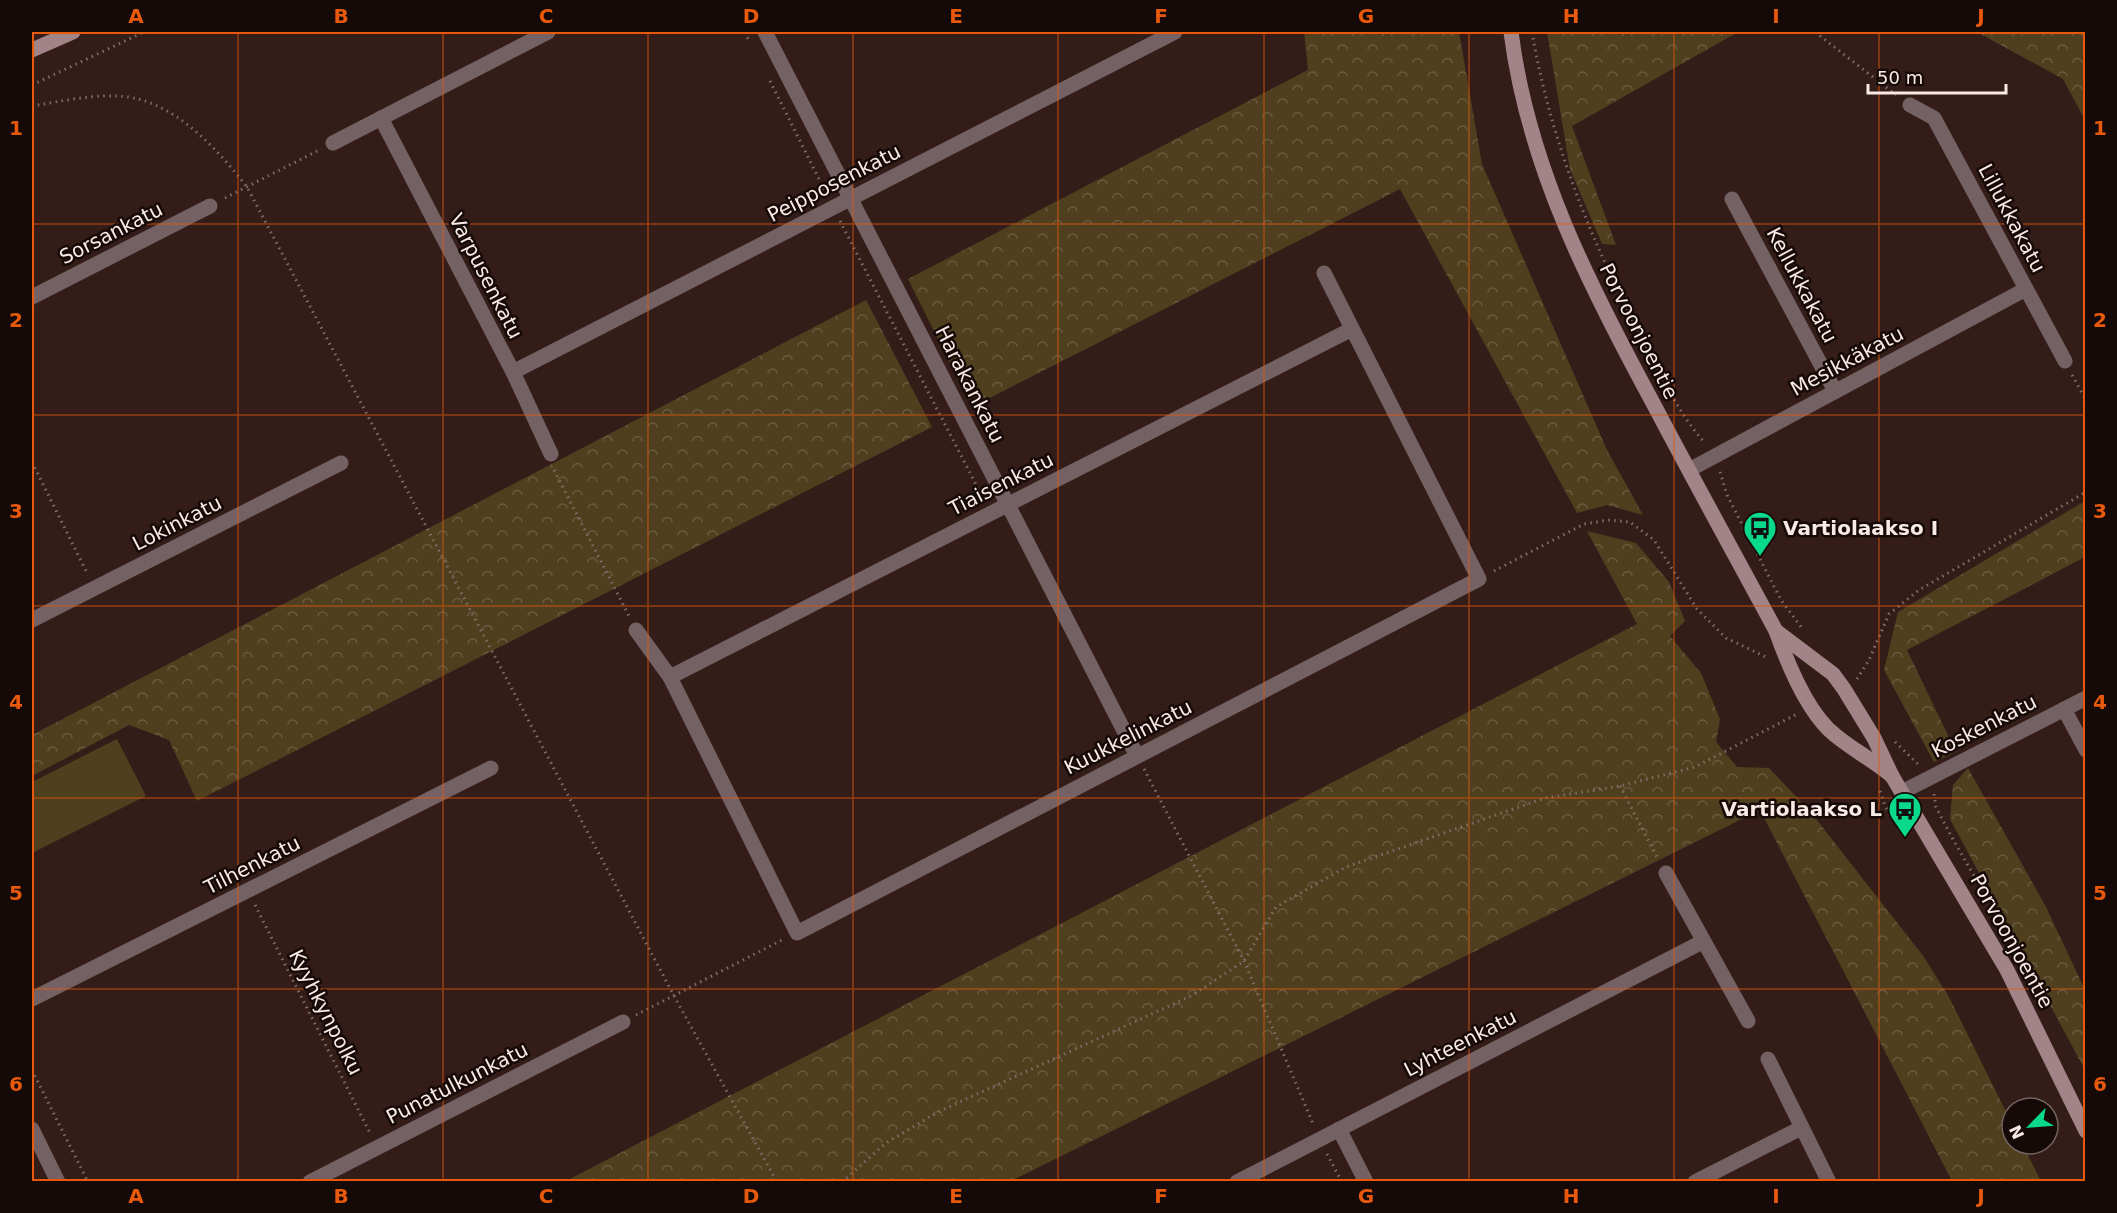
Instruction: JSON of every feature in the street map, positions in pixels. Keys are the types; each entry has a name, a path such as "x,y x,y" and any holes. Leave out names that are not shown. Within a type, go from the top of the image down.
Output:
{"street":[{"path":"32,50 73,32"},
{"path":"333,143 548,32"},
{"name":"Harakankatu","path":"765,32 1137,756"},
{"name":"Peipposenkatu","path":"513,372 1175,32"},
{"name":"Porvoonjoentie","path":"1511,32 1531,129 1553,197 1575,253 1603,310 1776,631 1785,658 1820,721 1833,734 1892,776"},
{"name":"Lillukkakatu","path":"1910,105 1934,118 2065,361"},
{"name":"Varpusenkatu","path":"381,118 513,372 551,454"},
{"name":"Kellukkakatu","path":"1732,199 1835,391"},
{"name":"Sorsankatu","path":"32,297 210,206"},
{"path":"1324,273 1479,579"},
{"name":"Mesikkäkatu","path":"1689,470 2026,289"},
{"name":"Tiaisenkatu","path":"669,677 1352,329"},
{"name":"Lokinkatu","path":"32,620 341,463"},
{"name":"Kuukkelinkatu","path":"797,933 1479,579"},
{"path":"636,630 669,677 797,933"},
{"name":"Porvoonjoentie","path":"1776,631 1833,674 1874,738 1892,776 2007,970 2085,1131"},
{"name":"Koskenkatu","path":"1902,792 2085,698"},
{"path":"2064,709 2085,750"},
{"name":"Tilhenkatu","path":"32,999 490,768"},
{"path":"1666,873 1702,942 1748,1021"},
{"name":"Lyhteenkatu","path":"1237,1182 1702,942"},
{"name":"Punatulkunkatu","path":"310,1182 623,1022"},
{"path":"1768,1059 1829,1182"},
{"path":"1695,1182 1801,1128"},
{"path":"32,1129 58,1182"},
{"path":"1339,1129 1366,1182"}],"path":[{"path":"32,85 144,32"},
{"path":"1532,32 1551,118 1566,172 1608,274 1684,419 1714,457 1727,495 1781,600 1808,635"},
{"path":"1815,32 1910,105"},
{"path":"32,106 78,99 128,97 171,113 218,149 247,187 674,996 777,1182"},
{"path":"210,206 333,143"},
{"path":"2065,361 2085,400"},
{"path":"551,454 553,469 636,630"},
{"path":"32,462 94,588"},
{"path":"1869,660 1889,614 1919,590 2085,492"},
{"path":"1479,579 1584,524 1608,520 1630,522 1654,540 1697,609 1726,638 1767,657 1773,665"},
{"path":"1852,670 1863,686"},
{"path":"842,1182 886,1143 938,1112 1191,996 1244,961 1276,907 1346,867 1545,798 1620,786 1695,767 1799,713 1794,703"},
{"path":"1892,736 1932,786 1936,807 2021,959"},
{"path":"1620,786 1666,873"},
{"name":"Kyyhkynpolku","path":"248,890 377,1147"},
{"path":"623,1022 797,933"},
{"path":"32,1070 88,1182"}],"green space":[{"path":"1304,32 1459,32 1482,164 1607,450 1643,515 1607,505 1577,513 1400,189 972,407 908,279 1308,70"},
{"path":"1547,32 1738,32 1572,126 1616,245 1602,244 1570,169"},
{"path":"1977,32 2085,33 2085,120 2063,79"},
{"path":"866,300 932,427 197,801 169,740 129,725 32,776 32,735"},
{"path":"2085,501 2085,557 1907,650 1956,752 1934,762 1884,670 1898,612"},
{"path":"1587,531 1636,543 1669,582 1685,621 1670,636 1701,673 1720,719 1716,742 1737,767 1769,768 1809,810 1924,957 1950,999 2000,1100 2000,1156 2028,1156 2041,1181 1952,1181 1760,810 1011,1181 566,1181 1637,624"},
{"path":"117,739 146,796 32,853 32,782"},
{"path":"1968,768 2046,907 2085,990 2085,1070 1950,819 1953,785"}],"place":[{"name":"Vartiolaakso I","path":"1760,557"},
{"name":"Vartiolaakso L","path":"1905,838"}]}
